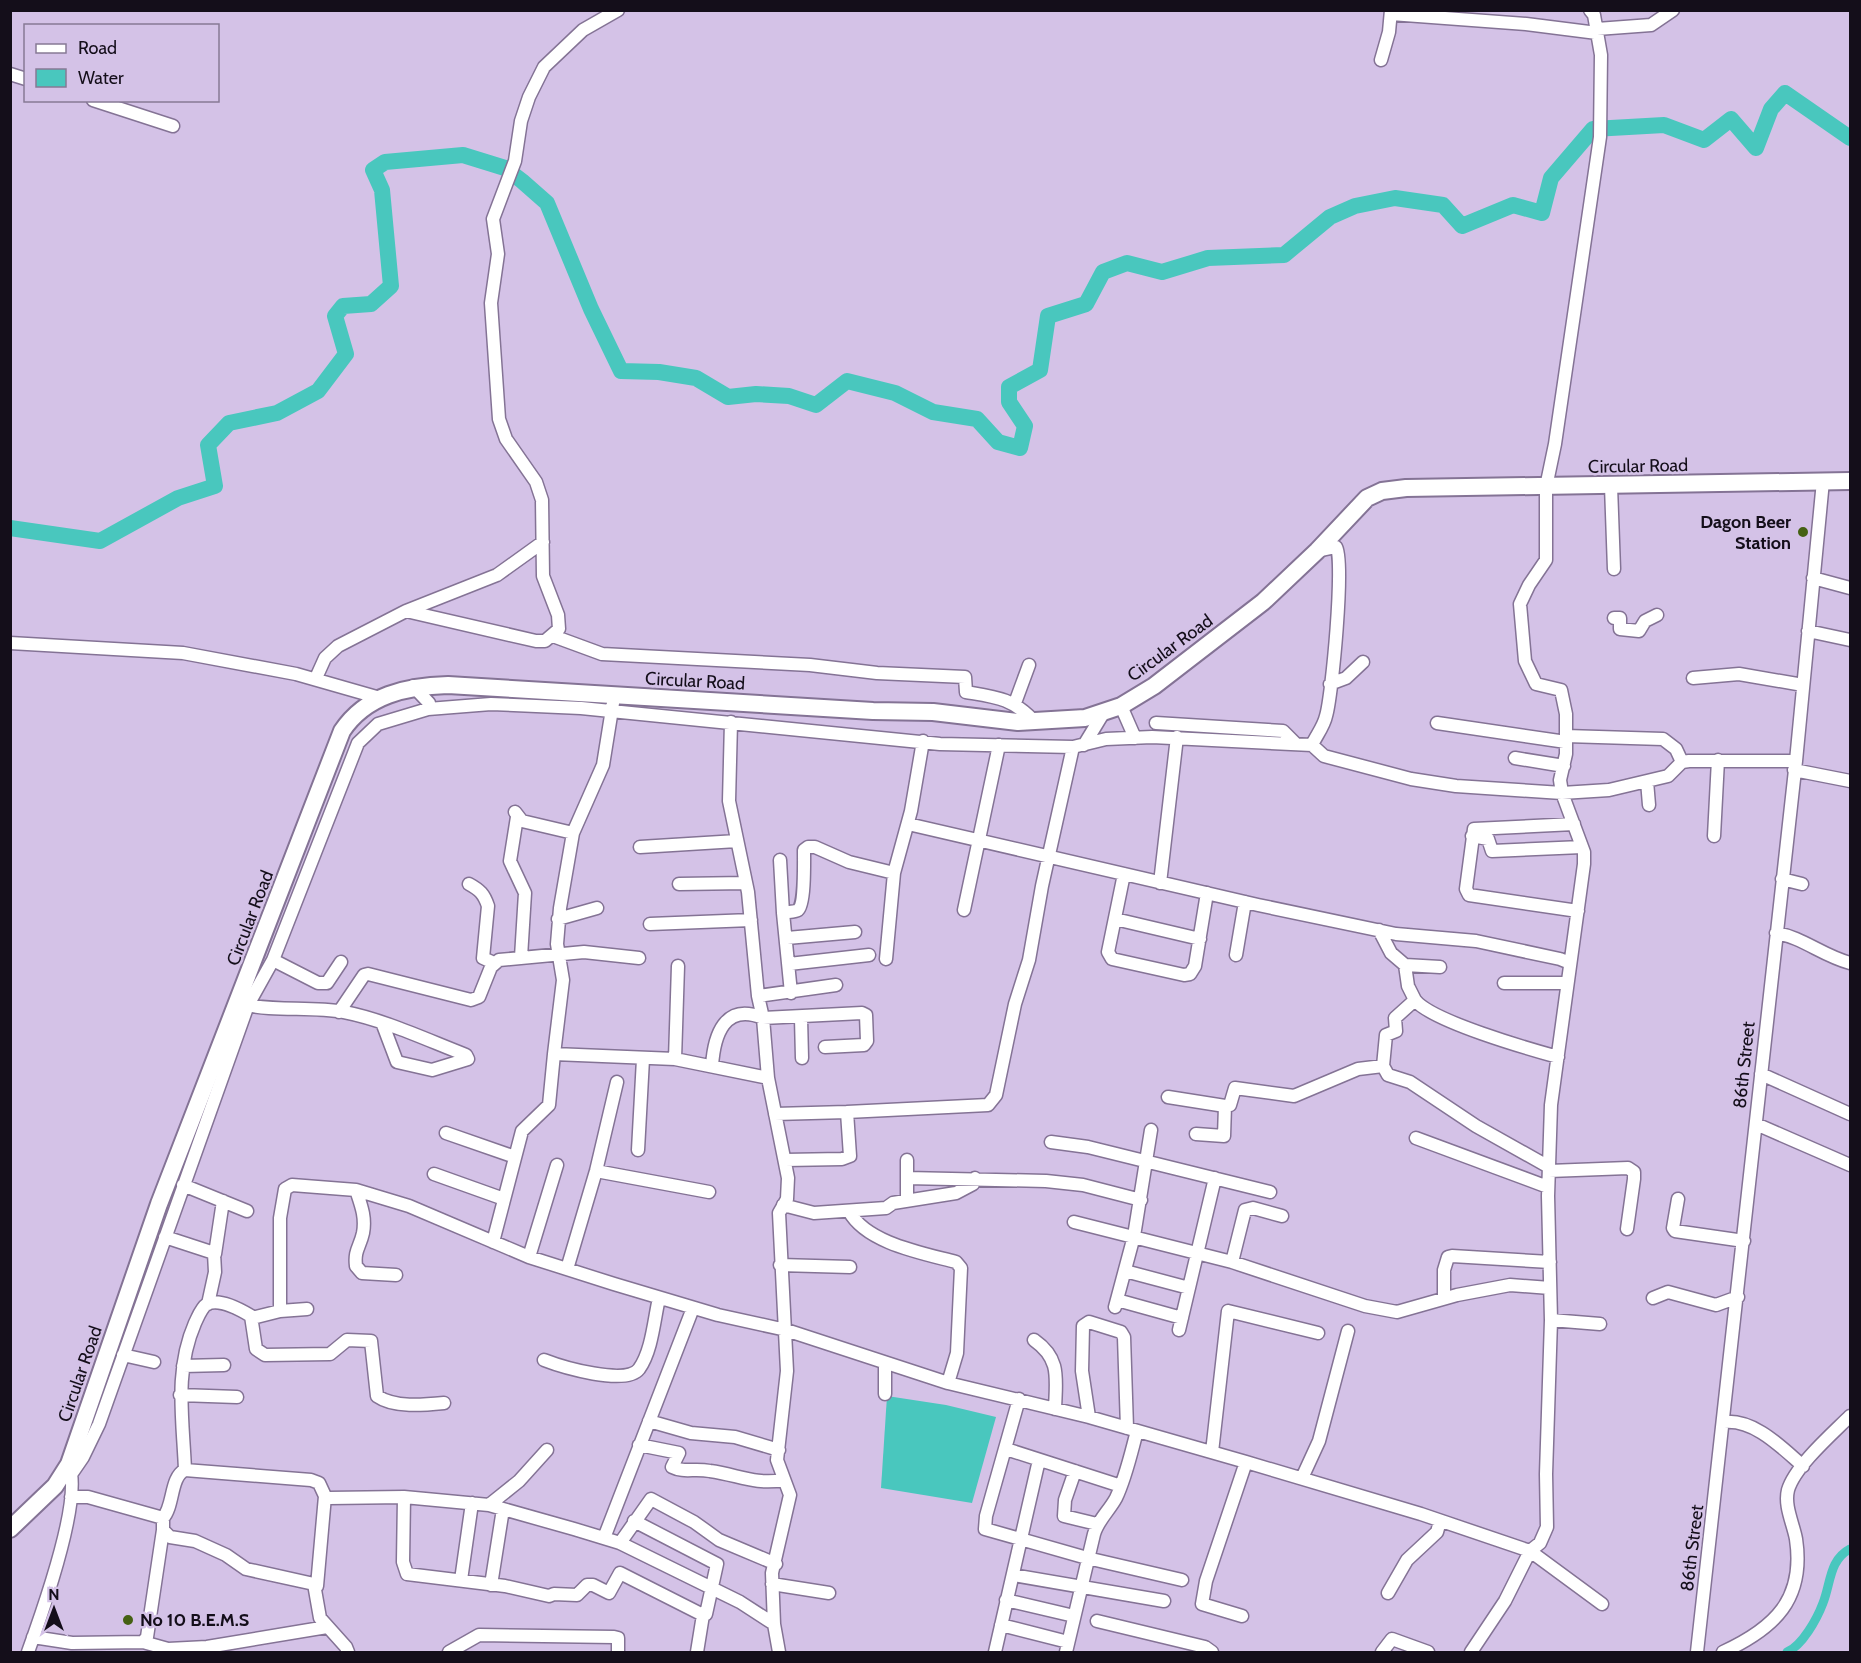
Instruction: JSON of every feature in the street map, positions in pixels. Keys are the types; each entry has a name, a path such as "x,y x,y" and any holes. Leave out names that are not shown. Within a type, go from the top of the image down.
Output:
{"main road":[{"name":"Circular Road","path":"10,1529 55,1486 70,1468 159,1204 243,1004 342,731 356,714 380,698 413,686 448,685 561,690 613,703 933,712 1018,722 1085,718 1121,706 1154,686 1263,602 1317,551 1352,510 1367,498 1382,491 1406,488 1851,481"}],"street":[{"path":"406,611 536,641 545,641 559,629 558,615 543,576 542,500 536,482 507,439 499,418 495,385 496,355 491,289 498,254 493,219 515,161 521,121 529,97 544,67 584,30 618,10"},
{"path":"1381,60 1391,12 1597,31 1651,26 1673,10"},
{"path":"1471,1653 1505,1601 1530,1551 1540,1543 1548,1527 1546,1445 1551,1320 1548,1187 1551,1105 1584,864 1582,847 1562,793 1560,780 1564,766 1566,739 1561,690 1536,684 1525,661 1520,604 1529,585 1546,560 1546,487 1555,444 1601,131 1602,77 1593,12"},
{"path":"99,102 173,126"},
{"name":"86th Street","path":"1697,1653 1738,1297 1823,481"},
{"path":"1611,486 1614,569"},
{"path":"316,678 324,658 338,646 406,611 497,575 543,542"},
{"path":"1311,745 1327,716 1337,646 1337,588 1340,560 1336,547 1317,551"},
{"path":"1813,578 1851,588"},
{"path":"1614,618 1620,618 1620,629 1634,632 1640,631 1645,621 1657,615"},
{"path":"1808,631 1851,640"},
{"path":"553,636 602,654 810,665 877,673 965,677 966,692 1015,703 1034,721"},
{"path":"14,644 112,651 159,650 316,678 380,698"},
{"path":"1330,684 1346,678 1363,662"},
{"path":"1015,703 1029,665"},
{"path":"1693,678 1739,674 1803,686"},
{"path":"413,686 429,703 428,709"},
{"path":"28,1653 57,1565 71,1497 70,1468 83,1458 99,1424 183,1185 243,1004 273,960 358,743 378,724 428,709 491,704 613,703 731,722 922,741 999,746 1078,746 1106,739 1177,737 1295,743 1311,745 1324,756 1411,779 1456,786 1562,793 1609,790 1668,776 1682,762 1718,760 1795,766 1851,781"},
{"path":"493,1242 522,1131 549,1105 563,980 559,954 558,919 573,833 603,765 613,703"},
{"path":"1121,706 1135,738"},
{"path":"775,1114 988,1106 996,1095 1015,1004 1029,960 1049,856 1078,746 1104,712"},
{"path":"731,722 729,801 746,883 768,1078 789,1189 779,1213 787,1371 779,1469 790,1495 772,1584 774,1624 779,1653"},
{"path":"1156,723 1283,731 1295,743"},
{"path":"1437,723 1566,739 1663,739 1676,749 1682,762"},
{"path":"1160,883 1177,737"},
{"path":"886,959 894,873 908,824 922,741"},
{"path":"964,910 999,746"},
{"path":"1515,758 1564,766"},
{"path":"1714,836 1718,760"},
{"path":"1647,781 1649,804"},
{"path":"521,957 525,893 510,861 516,813 537,827 573,833"},
{"path":"908,824 1245,902 1379,930 1476,942 1570,963"},
{"path":"1574,824 1473,830 1466,889 1469,895 1578,911"},
{"path":"1472,836 1488,839 1492,851 1582,847"},
{"path":"640,847 737,841"},
{"path":"783,913 796,911 800,907 804,881 804,850 808,847 815,847 849,862 894,873"},
{"path":"780,860 791,993"},
{"path":"1124,874 1108,952 1112,959 1190,974 1195,966 1208,893"},
{"path":"1782,879 1802,884"},
{"path":"679,884 746,883"},
{"path":"470,884 483,892 486,899 488,906 483,958 494,963"},
{"path":"1236,955 1245,902"},
{"path":"558,919 597,908"},
{"path":"1115,919 1200,939"},
{"path":"650,924 751,920"},
{"path":"1379,930 1390,953 1405,965 1440,967"},
{"path":"787,938 855,932"},
{"path":"1776,933 1794,937 1821,954 1851,963"},
{"path":"339,1012 364,975 368,974 461,999 476,999 494,963 499,960 584,952 639,958"},
{"path":"789,964 869,955"},
{"path":"273,960 318,982 327,983 341,962"},
{"path":"1405,965 1408,986 1421,1008 1518,1046 1558,1058"},
{"path":"675,1059 678,966"},
{"path":"1504,982 1567,983"},
{"path":"758,996 836,985"},
{"path":"1415,1000 1395,1018 1396,1031 1386,1035 1383,1066 1388,1075 1410,1082 1476,1126 1549,1169 1628,1168 1634,1172 1634,1179 1626,1229"},
{"path":"243,1004 339,1012 382,1025 466,1055 468,1059 432,1070 397,1062 382,1025"},
{"path":"712,1066 714,1039 724,1024 738,1015 752,1014 763,1018 801,1018 862,1013 866,1015 867,1041 864,1045 825,1047"},
{"path":"801,1018 802,1058"},
{"path":"554,1054 675,1059 768,1078"},
{"path":"638,1150 643,1059"},
{"path":"1168,1097 1225,1106 1230,1105 1235,1088 1294,1096 1358,1069 1383,1066"},
{"path":"1761,1074 1851,1114"},
{"path":"567,1269 596,1171 617,1082"},
{"path":"1196,1134 1224,1136 1225,1106"},
{"path":"785,1160 842,1160 850,1156 847,1112"},
{"path":"1756,1124 1851,1165"},
{"path":"1151,1130 1134,1236 1116,1304 1182,1318"},
{"path":"446,1133 515,1156"},
{"path":"1416,1138 1548,1187"},
{"path":"1051,1142 1088,1147 1147,1160 1270,1192"},
{"path":"906,1160 907,1201"},
{"path":"530,1257 557,1165"},
{"path":"596,1171 710,1192"},
{"path":"434,1174 504,1199"},
{"path":"907,1178 1029,1179 1083,1185 1141,1200"},
{"path":"783,1205 814,1213 886,1208 893,1203 956,1193 973,1184 975,1178"},
{"path":"1179,1330 1215,1178"},
{"path":"183,1185 247,1211"},
{"path":"280,1311 280,1218 285,1189 292,1185 356,1190 409,1206 530,1257 658,1298 786,1330 948,1383 1089,1417 1302,1478 1440,1521 1530,1551 1602,1604"},
{"path":"356,1190 364,1211 363,1234 356,1248 356,1266 362,1273 396,1275"},
{"path":"1678,1199 1673,1228 1675,1231 1744,1241"},
{"path":"185,1470 180,1395 183,1366 190,1336 199,1316 208,1304 215,1272 215,1254 223,1201"},
{"path":"1232,1262 1245,1210 1253,1208 1282,1216"},
{"path":"849,1211 853,1219 877,1239 956,1262 961,1268 957,1353 948,1383"},
{"path":"1074,1222 1134,1236 1197,1255 1232,1262 1386,1311 1397,1312 1444,1298 1510,1285 1550,1288"},
{"path":"165,1237 209,1249 215,1254"},
{"path":"1444,1298 1444,1270 1448,1257 1550,1262"},
{"path":"780,1265 850,1267"},
{"path":"1125,1271 1189,1288"},
{"path":"1653,1298 1668,1292 1716,1305 1738,1297"},
{"path":"544,1360 590,1374 630,1376 638,1371 645,1358 658,1298"},
{"path":"208,1304 224,1304 252,1317 280,1311 307,1309"},
{"path":"604,1538 693,1308"},
{"path":"1212,1452 1228,1311 1318,1333"},
{"path":"252,1317 256,1349 261,1354 330,1354 347,1340 368,1340 373,1342 374,1391 379,1398 407,1404 444,1403"},
{"path":"1551,1320 1600,1324"},
{"path":"1001,1625 1067,1647 1097,1524 1115,1499 1121,1486 1132,1430 1124,1337 1121,1332 1089,1322 1083,1326 1082,1371 1089,1417"},
{"path":"1302,1478 1319,1441 1348,1331"},
{"path":"1034,1340 1051,1354 1054,1364 1055,1409"},
{"path":"123,1355 154,1362"},
{"path":"885,1364 885,1394"},
{"path":"183,1366 224,1365"},
{"path":"180,1395 237,1397"},
{"path":"1019,1399 986,1515 985,1529 1087,1558 1182,1580"},
{"path":"1724,1653 1760,1630 1782,1611 1791,1597 1797,1581 1797,1557 1788,1492 1803,1466 1851,1416"},
{"path":"649,1421 691,1433 735,1437 779,1450"},
{"path":"1724,1422 1734,1421 1763,1434 1803,1466"},
{"path":"639,1445 679,1453 672,1467 680,1471 714,1471 766,1483 784,1480"},
{"path":"1006,1449 1121,1486"},
{"path":"489,1505 519,1481 547,1450"},
{"path":"989,1653 997,1652 1006,1600 1039,1460"},
{"path":"1242,1616 1202,1604 1218,1543 1246,1462"},
{"path":"143,1642 147,1637 163,1524 180,1473 185,1470 311,1480 319,1483 324,1496 317,1586 319,1615 346,1651"},
{"path":"1075,1471 1065,1500 1064,1516 1097,1524"},
{"path":"324,1496 329,1498 404,1497 489,1505 620,1543 740,1602 774,1624"},
{"path":"71,1497 88,1497 163,1524 170,1537 195,1541 226,1555 246,1569 317,1586"},
{"path":"404,1497 405,1572 420,1577 461,1580 549,1596 554,1594 577,1596 587,1585 593,1585 609,1593 620,1573 703,1615"},
{"path":"620,1543 648,1500 655,1500 694,1522 719,1540 776,1564"},
{"path":"461,1580 472,1503"},
{"path":"491,1585 503,1509"},
{"path":"634,1521 715,1562 717,1570 708,1611 703,1615 697,1653"},
{"path":"1388,1593 1407,1560 1437,1532 1440,1521"},
{"path":"1013,1575 1164,1601"},
{"path":"772,1584 829,1593"},
{"path":"1006,1600 1074,1616"},
{"path":"1097,1621 1223,1653"},
{"path":"33,1637 72,1643 143,1642 168,1651 208,1650 248,1647 327,1628"},
{"path":"449,1653 479,1635 614,1637 618,1638 618,1653"},
{"path":"1382,1653 1392,1639 1428,1653"}],"water":[{"path":"887,1396 946,1405 996,1417 972,1503 881,1488"}],"waterway":[{"path":"10,528 100,541 178,498 215,486 208,445 229,423 277,413 318,391 346,354 335,316 343,306 371,304 391,286 382,190 373,170 385,162 463,155 505,168 547,203 591,309 621,371 659,372 696,378 728,397 756,394 789,396 816,405 847,381 895,393 933,412 977,419 998,442 1020,448 1025,426 1009,402 1009,387 1040,370 1048,316 1086,304 1103,272 1127,263 1162,272 1208,258 1284,255 1330,217 1355,206 1395,198 1443,205 1462,226 1513,205 1542,213 1551,178 1593,129 1664,125 1704,140 1731,119 1756,148 1771,109 1785,93 1850,138"},
{"path":"1787,1652 1798,1644 1813,1624 1823,1603 1834,1566 1838,1559 1850,1549"}],"place":[{"name":"Dagon Beer Station","path":"1803,532"},
{"name":"No 10 B.E.M.S","path":"128,1620"}]}
